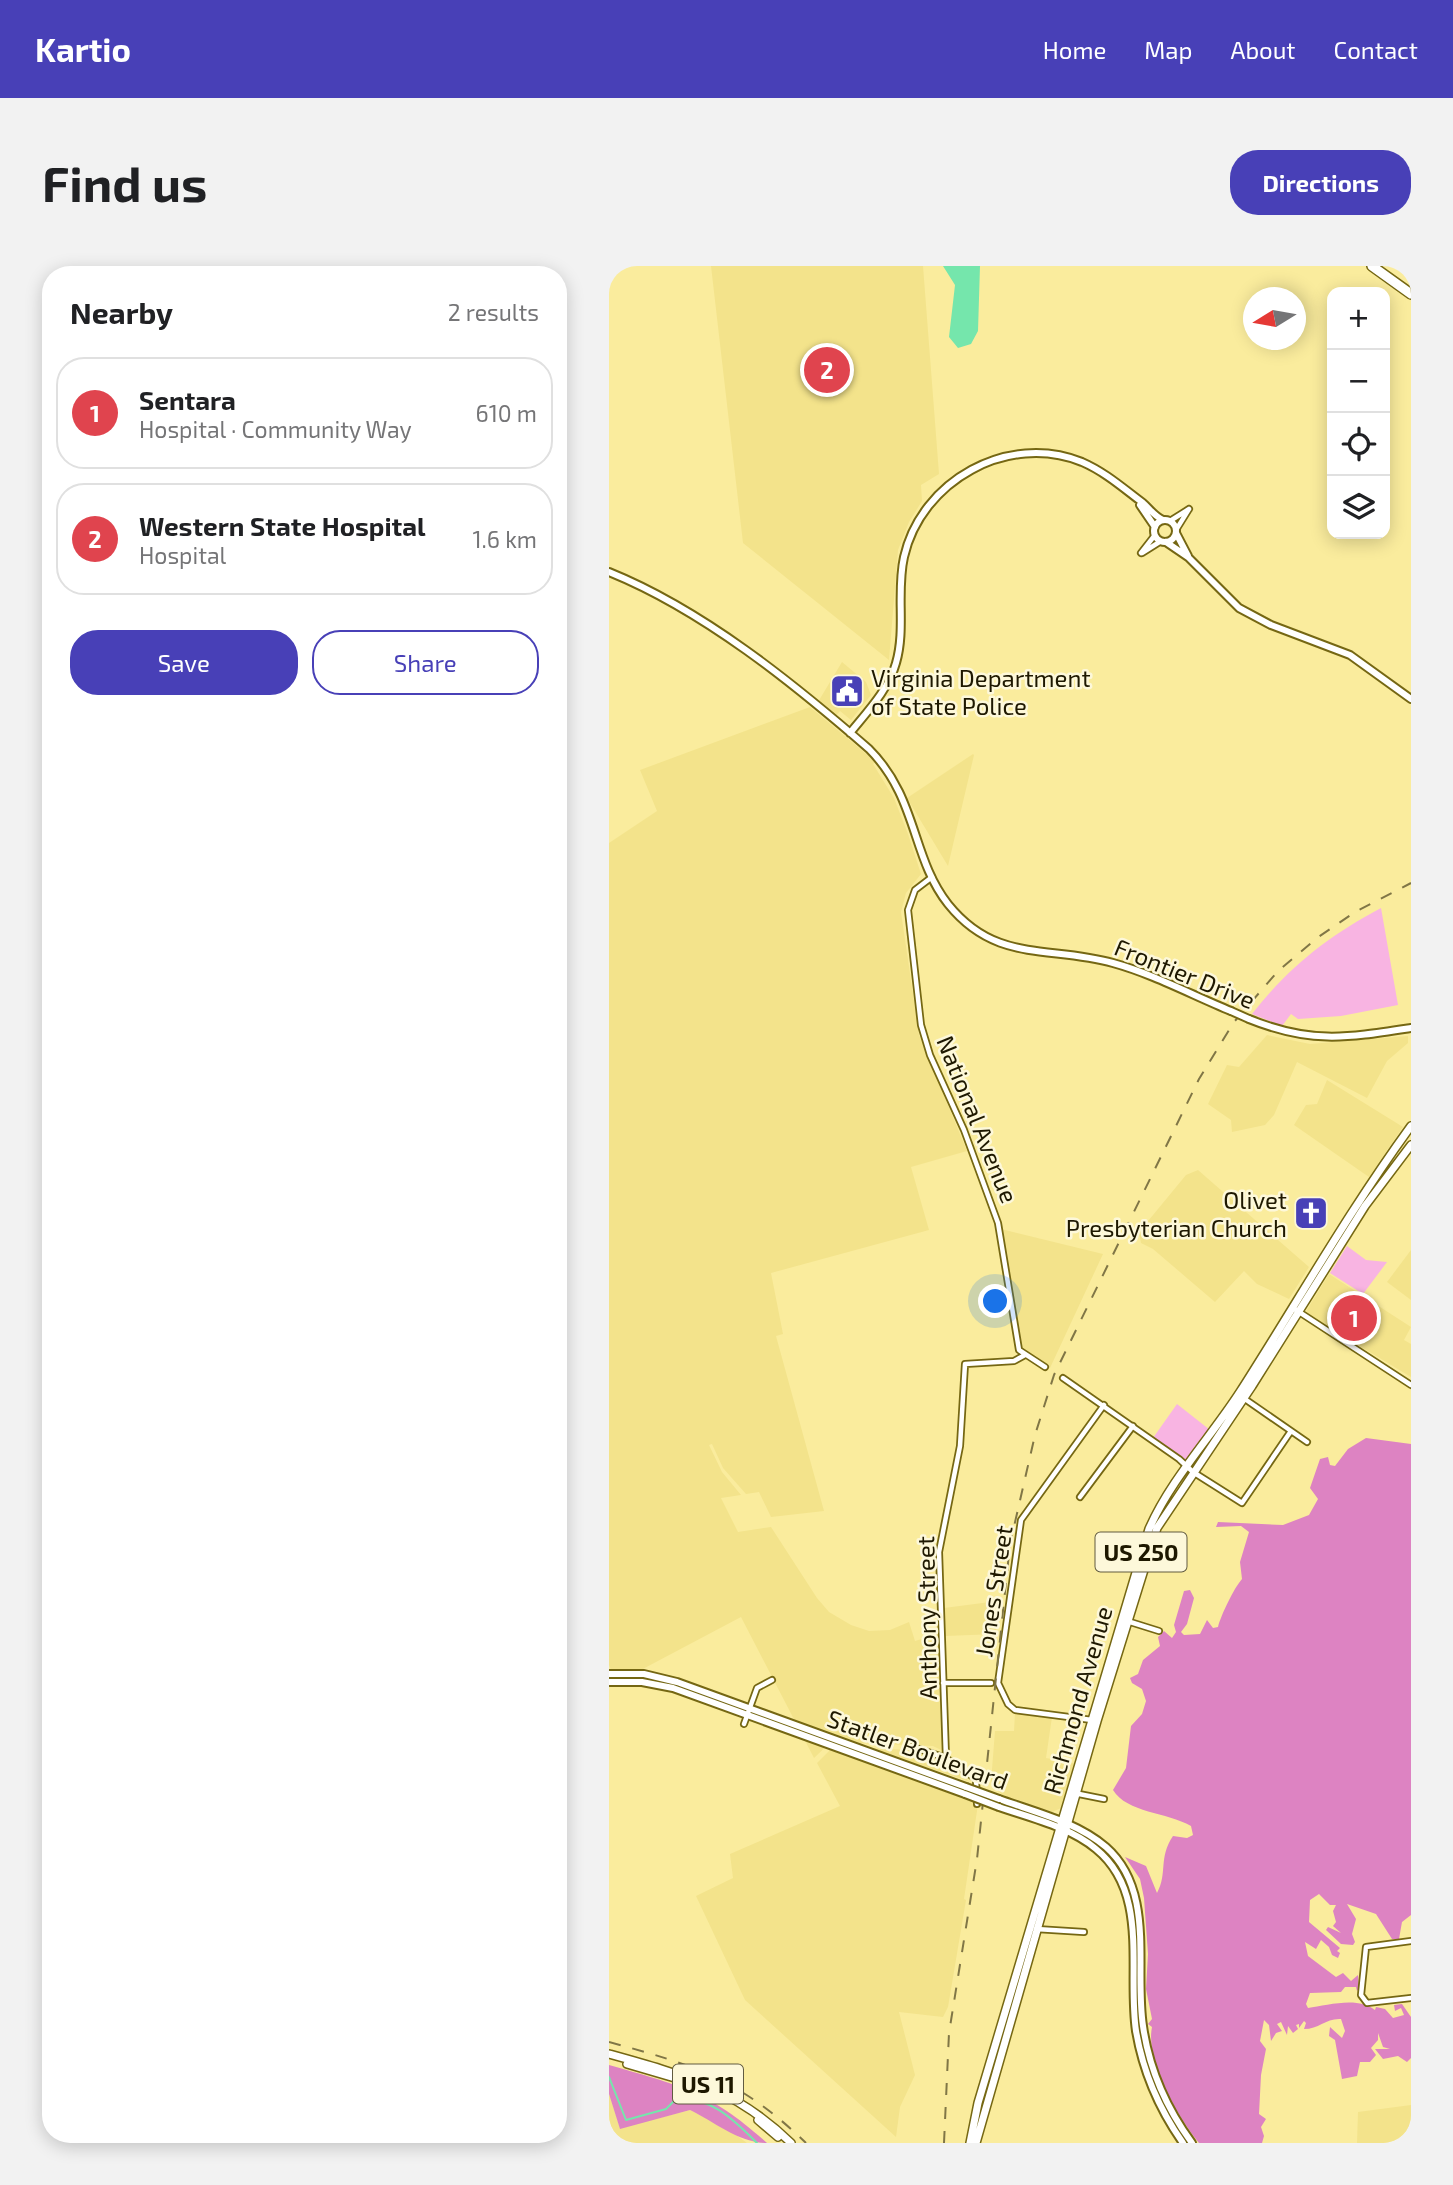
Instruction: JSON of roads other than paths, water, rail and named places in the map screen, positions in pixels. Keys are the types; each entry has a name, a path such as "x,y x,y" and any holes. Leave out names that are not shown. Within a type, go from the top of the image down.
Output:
{"highway":[{"path":"1372,266 1411,293"}],"main road":[{"name":"Richmond Avenue","path":"977,2143 1093,1720 1123,1620 1157,1528 1190,1469 1241,1397 1411,1126"},
{"name":"Richmond Avenue","path":"1295,1311 1365,1206 1411,1145"},
{"name":"Richmond Avenue","path":"970,2143 978,2103 1034,1929"},
{"name":"US 11","path":"609,2057 717,2094 748,2113 785,2143"},
{"name":"US 11","path":"609,2057 716,2088 758,2113 792,2143"}],"street":[{"path":"850,733 887,685 894,671 900,645 900,584 908,543 917,522 945,488 969,471 991,461 1019,454 1039,453 1071,459 1098,470 1166,521 1176,531 1188,557"},
{"path":"1137,500 1163,541 1188,557 1239,608 1271,625 1350,655 1411,699"},
{"path":"1189,509 1176,531 1141,553 1155,531 1166,521 1189,509"},
{"path":"609,572 708,625 850,733 876,757 898,787 909,810 932,877"},
{"name":"Frontier Drive","path":"932,877 959,917 999,943 1026,952 1114,963 1286,1033 1309,1037 1411,1028"},
{"name":"National Avenue","path":"932,877 915,890 908,910 922,1030 998,1223 1019,1350 1025,1354"},
{"path":"1295,1311 1411,1385"},
{"path":"1025,1354 1045,1367"},
{"name":"Anthony Street","path":"946,1758 939,1543 960,1446 965,1364 1014,1361 1025,1354"},
{"path":"1063,1378 1242,1503 1291,1431"},
{"path":"1241,1397 1307,1442"},
{"name":"Jones Street","path":"1093,1720 1015,1710 1008,1704 998,1683 1021,1520 1104,1405"},
{"path":"1080,1497 1133,1426"},
{"path":"1123,1620 1159,1631"},
{"name":"Statler Boulevard","path":"609,1674 664,1678 749,1712 1063,1826 1106,1848 1129,1880 1138,1910 1140,1997 1146,2043 1163,2095 1192,2143"},
{"path":"744,1724 757,1688 772,1680"},
{"name":"Statler Boulevard","path":"609,1682 664,1685 749,1712"},
{"path":"943,1683 991,1683"},
{"path":"910,1746 946,1758 976,1779 977,1804"},
{"path":"1073,1792 1104,1799"},
{"name":"Statler Boulevard","path":"1063,1826 1102,1854 1125,1888 1131,1912 1133,2005 1138,2043 1156,2098 1183,2143"},
{"path":"1034,1929 1084,1932"},
{"path":"1411,1941 1366,1947 1361,1994 1367,2003 1411,1998"}],"waterway":[{"path":"609,2077 626,2120 666,2109 674,2101 699,2101 730,2118 757,2143"}],"railway":[{"path":"944,2143 949,2033 977,1859 1010,1544 1035,1435 1054,1375 1199,1079 1234,1022 1278,971 1317,938 1355,912 1411,883"},
{"path":"609,2042 692,2067 738,2089 806,2143"}],"place":[{"name":"Western State Hospital","path":"827,370"},
{"name":"Virginia Department of State Police","path":"847,691"},
{"name":"Olivet Presbyterian Church","path":"1311,1213"},
{"name":"Sentara","path":"1354,1318"}]}
